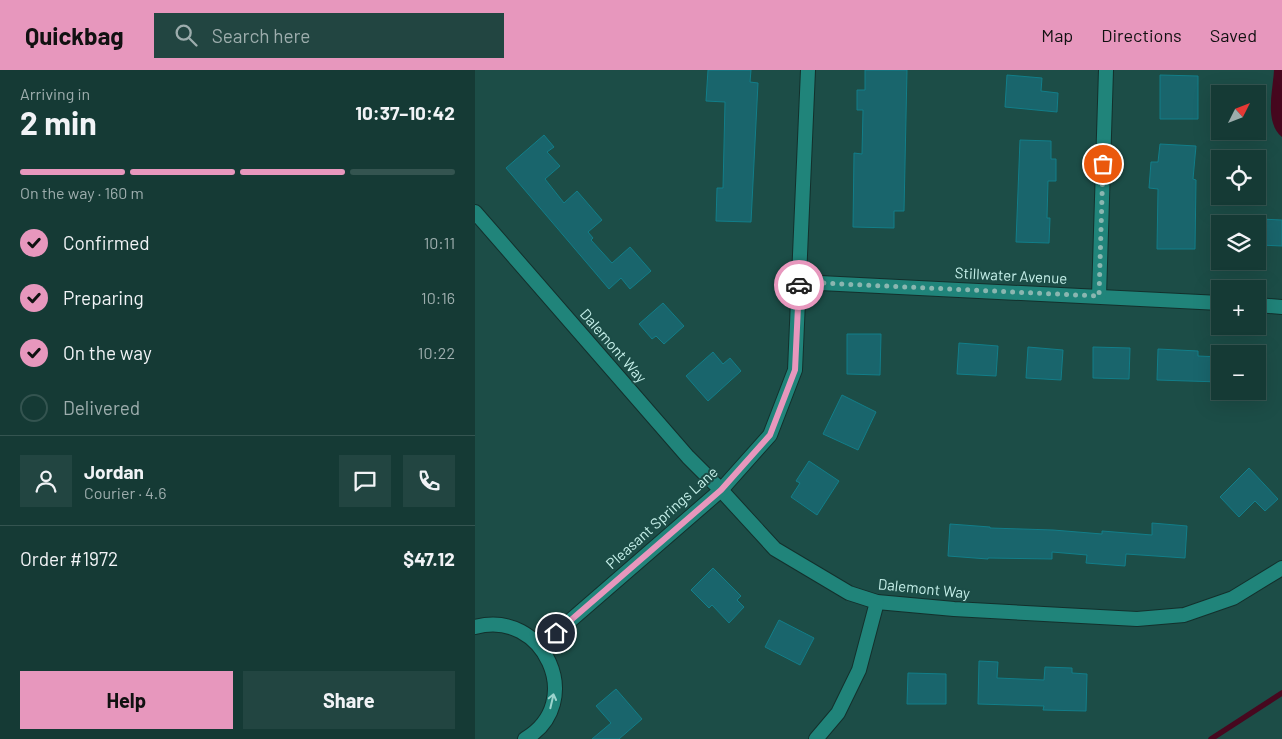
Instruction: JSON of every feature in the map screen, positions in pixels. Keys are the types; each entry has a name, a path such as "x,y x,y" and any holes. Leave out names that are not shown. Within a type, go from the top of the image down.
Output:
{"street":[{"name":"Pleasant Springs Lane","path":"541,646 721,490 770,435 795,370 808,70"},
{"path":"1099,296 1106,70"},
{"name":"Dalemont Way","path":"475,212 688,457 775,549 849,593 877,602 954,609 1137,620 1184,615 1233,598 1282,568"},
{"name":"Stillwater Avenue","path":"800,282 1211,302"},
{"path":"1266,306 1282,307"},
{"path":"816,739 838,713 859,670 877,602"},
{"path":"475,627 486,624 507,625 525,633 541,646 551,664 555,683 553,702 545,720 531,738"}],"shaded area":[{"path":"1274,70 1282,70 1282,137 1276,131 1271,115"}],"building":[{"path":"708,70 751,70 750,82 758,83 751,222 716,221 717,188 723,188 725,102 706,101"},
{"path":"865,70 907,70 904,211 894,211 894,228 853,227 854,153 862,154 863,110 857,110 857,90 865,90"},
{"path":"1007,75 1042,78 1041,91 1058,93 1057,112 1005,107"},
{"path":"1160,75 1198,76 1198,119 1160,119"},
{"path":"544,135 554,147 547,152 560,166 545,179 564,203 577,191 602,220 588,232 593,238 591,240 612,263 630,247 651,271 630,289 621,278 609,289 506,168"},
{"path":"1020,140 1051,141 1051,159 1056,159 1056,181 1048,181 1047,218 1050,218 1049,243 1016,242"},
{"path":"1160,144 1196,146 1193,179 1196,180 1195,249 1157,249 1158,189 1149,188 1151,162 1158,162"},
{"path":"1266,219 1282,220 1282,246 1266,245"},
{"path":"663,303 684,326 664,344 656,336 652,339 639,324"},
{"path":"847,334 881,334 880,375 847,374"},
{"path":"959,343 998,346 996,376 957,374"},
{"path":"1028,347 1063,350 1061,380 1026,378"},
{"path":"1093,347 1130,348 1129,379 1093,378"},
{"path":"1158,349 1198,351 1198,356 1211,357 1211,382 1157,380"},
{"path":"713,352 723,364 730,358 741,371 708,401 686,376"},
{"path":"842,395 876,412 858,450 823,434"},
{"path":"809,461 839,481 817,515 791,497 800,483 796,481"},
{"path":"1249,468 1278,499 1265,511 1255,501 1239,517 1220,497"},
{"path":"1152,523 1187,526 1185,558 1126,554 1125,566 1086,563 1087,555 1052,552 1052,559 988,559 948,556 950,524 990,528 1102,534 1102,531 1152,535"},
{"path":"713,568 741,596 737,600 744,607 729,623 712,605 709,608 691,590"},
{"path":"779,620 814,638 800,665 765,647"},
{"path":"979,661 998,662 997,678 1044,680 1045,667 1072,668 1072,673 1087,674 1086,711 1043,710 1044,706 978,704"},
{"path":"908,673 946,674 946,704 907,704"},
{"path":"616,689 642,719 619,739 592,739 611,723 596,706"}],"waterway":[{"path":"1211,739 1282,693"}],"way so far":[{"path":"799,285 800,282 1099,296 1103,164"}],"route":[{"path":"556,633 721,490 770,435 795,370 799,285"}]}
